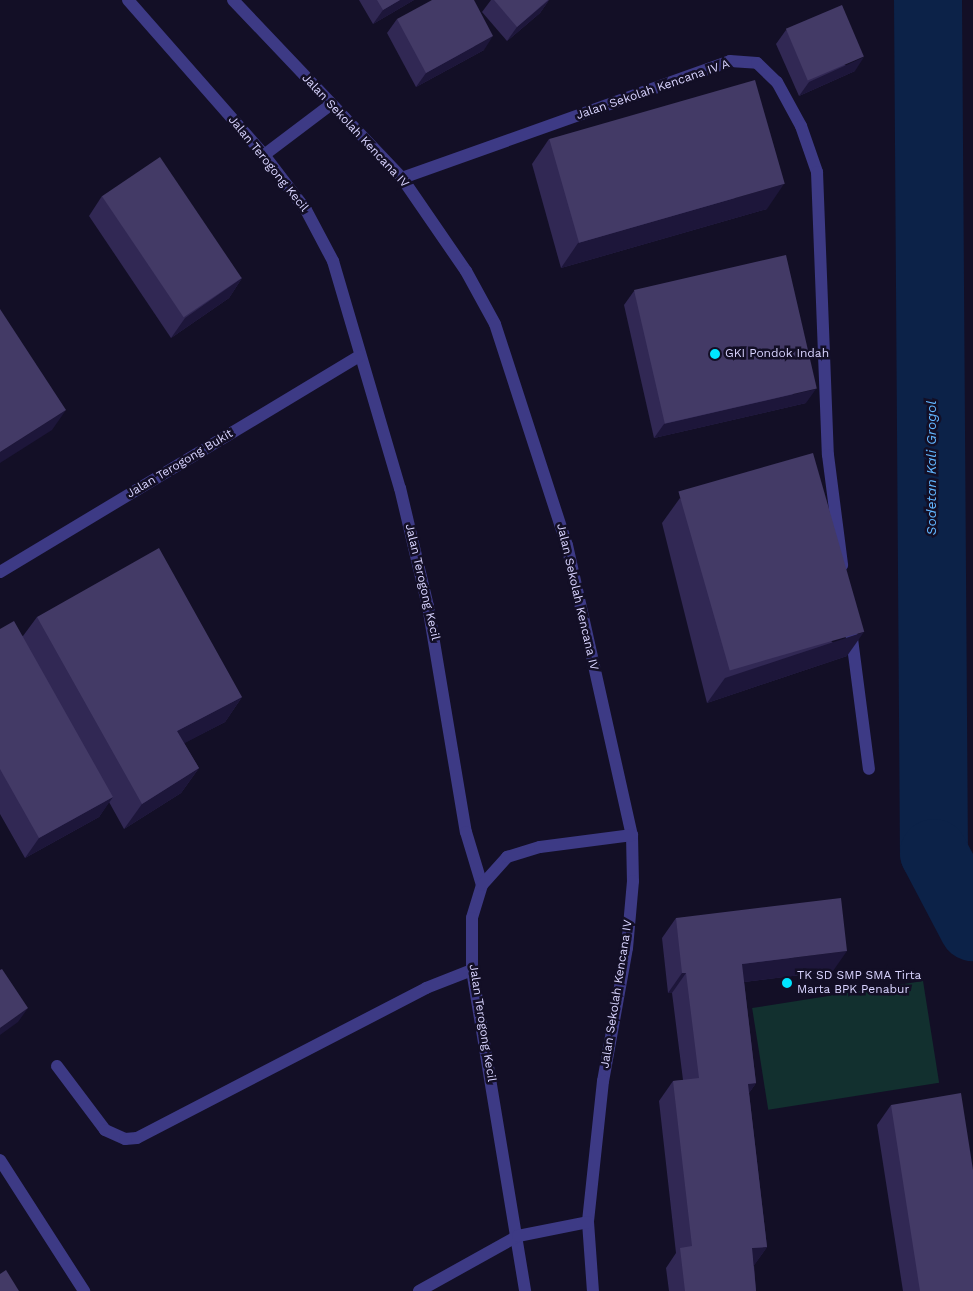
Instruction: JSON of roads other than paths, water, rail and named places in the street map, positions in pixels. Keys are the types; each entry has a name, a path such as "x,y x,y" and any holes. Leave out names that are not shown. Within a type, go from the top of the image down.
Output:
{"street":[{"name":"Jalan Terogong Kecil","path":"128,0 264,155 306,210 333,261 359,356 400,488 428,606 466,832 482,885 472,918 472,970 518,1236 525,1291"},
{"name":"Jalan Sekolah Kencana IV","path":"233,0 330,105 402,178 440,229 495,324 520,395 567,546 632,835 633,881 627,948 603,1081 588,1222 593,1291"},
{"name":"Jalan Sekolah Kencana IV A","path":"402,178 730,61 757,63 777,82 801,126 816,172 828,455 845,583"},
{"path":"264,155 330,105"},
{"name":"Jalan Terogong Bukit","path":"0,572 359,356"},
{"path":"850,622 869,769"},
{"path":"482,885 507,857 540,847 632,835"},
{"path":"57,1066 105,1130 125,1139 137,1138 426,988 472,970"},
{"path":"0,1160 84,1291"},
{"path":"419,1291 518,1236 588,1222"}],"waterway":[{"name":"Sodetan Kali Grogol","path":"928,0 934,853 973,927"}],"place":[{"name":"GKI Pondok Indah","path":"715,354"},
{"name":"TK SD SMP SMA Tirta Marta BPK Penabur","path":"787,983"}]}
